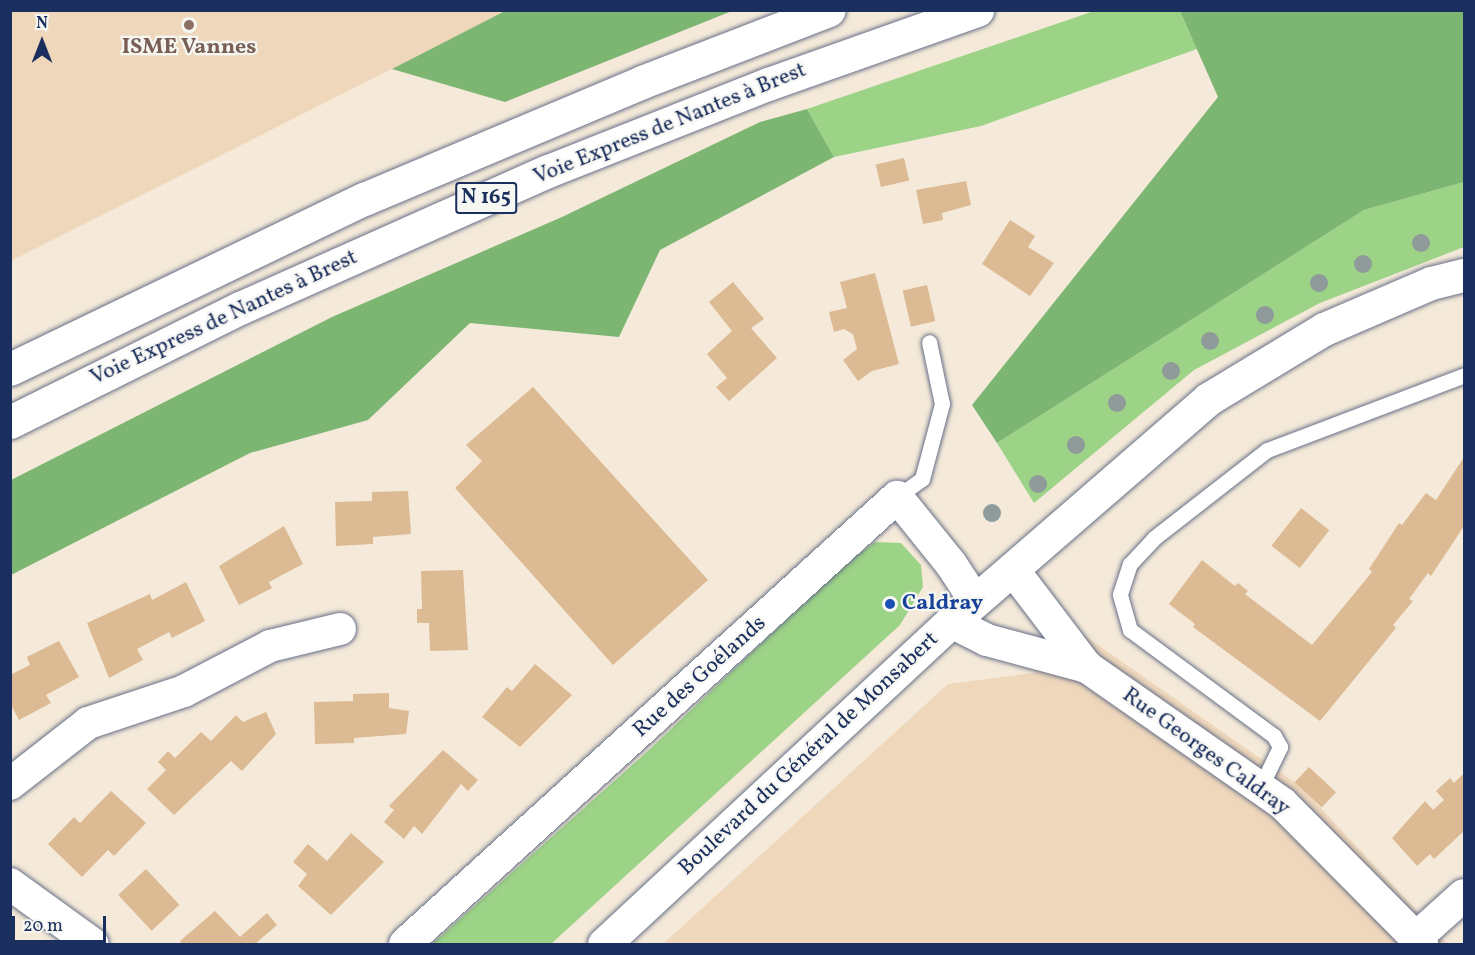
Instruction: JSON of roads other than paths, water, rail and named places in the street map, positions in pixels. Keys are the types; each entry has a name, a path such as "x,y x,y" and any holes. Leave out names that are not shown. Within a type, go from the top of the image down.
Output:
{"main road":[{"name":"Voie Express de Nantes à Brest","path":"10,369 364,199 642,82 829,10"},
{"name":"Voie Express de Nantes à Brest","path":"10,422 240,308 548,171 768,84 976,10"},
{"name":"Boulevard du Général de Monsabert","path":"604,945 964,612 1014,571 1208,399 1324,329 1431,283 1464,275"}],"street":[{"path":"897,497 951,564 964,612"},
{"name":"Rue des Goélands","path":"405,945 897,497"},
{"name":"Rue Georges Caldray","path":"1014,571 1087,667 1282,803 1419,941"},
{"name":"Rue Georges Caldray","path":"964,612 987,640 1087,667"},
{"path":"10,784 88,723 184,691 270,646 340,629"},
{"path":"10,884 93,945"},
{"path":"1419,941 1464,895"}],"lane":[{"path":"897,497 922,479 942,404 929,342"},
{"path":"1260,788 1280,747 1274,736 1130,630 1120,594 1130,564 1154,538 1267,450 1464,375"}],"place":[{"name":"ISME Vannes","path":"189,25"},
{"name":"Caldray","path":"890,604"}]}
